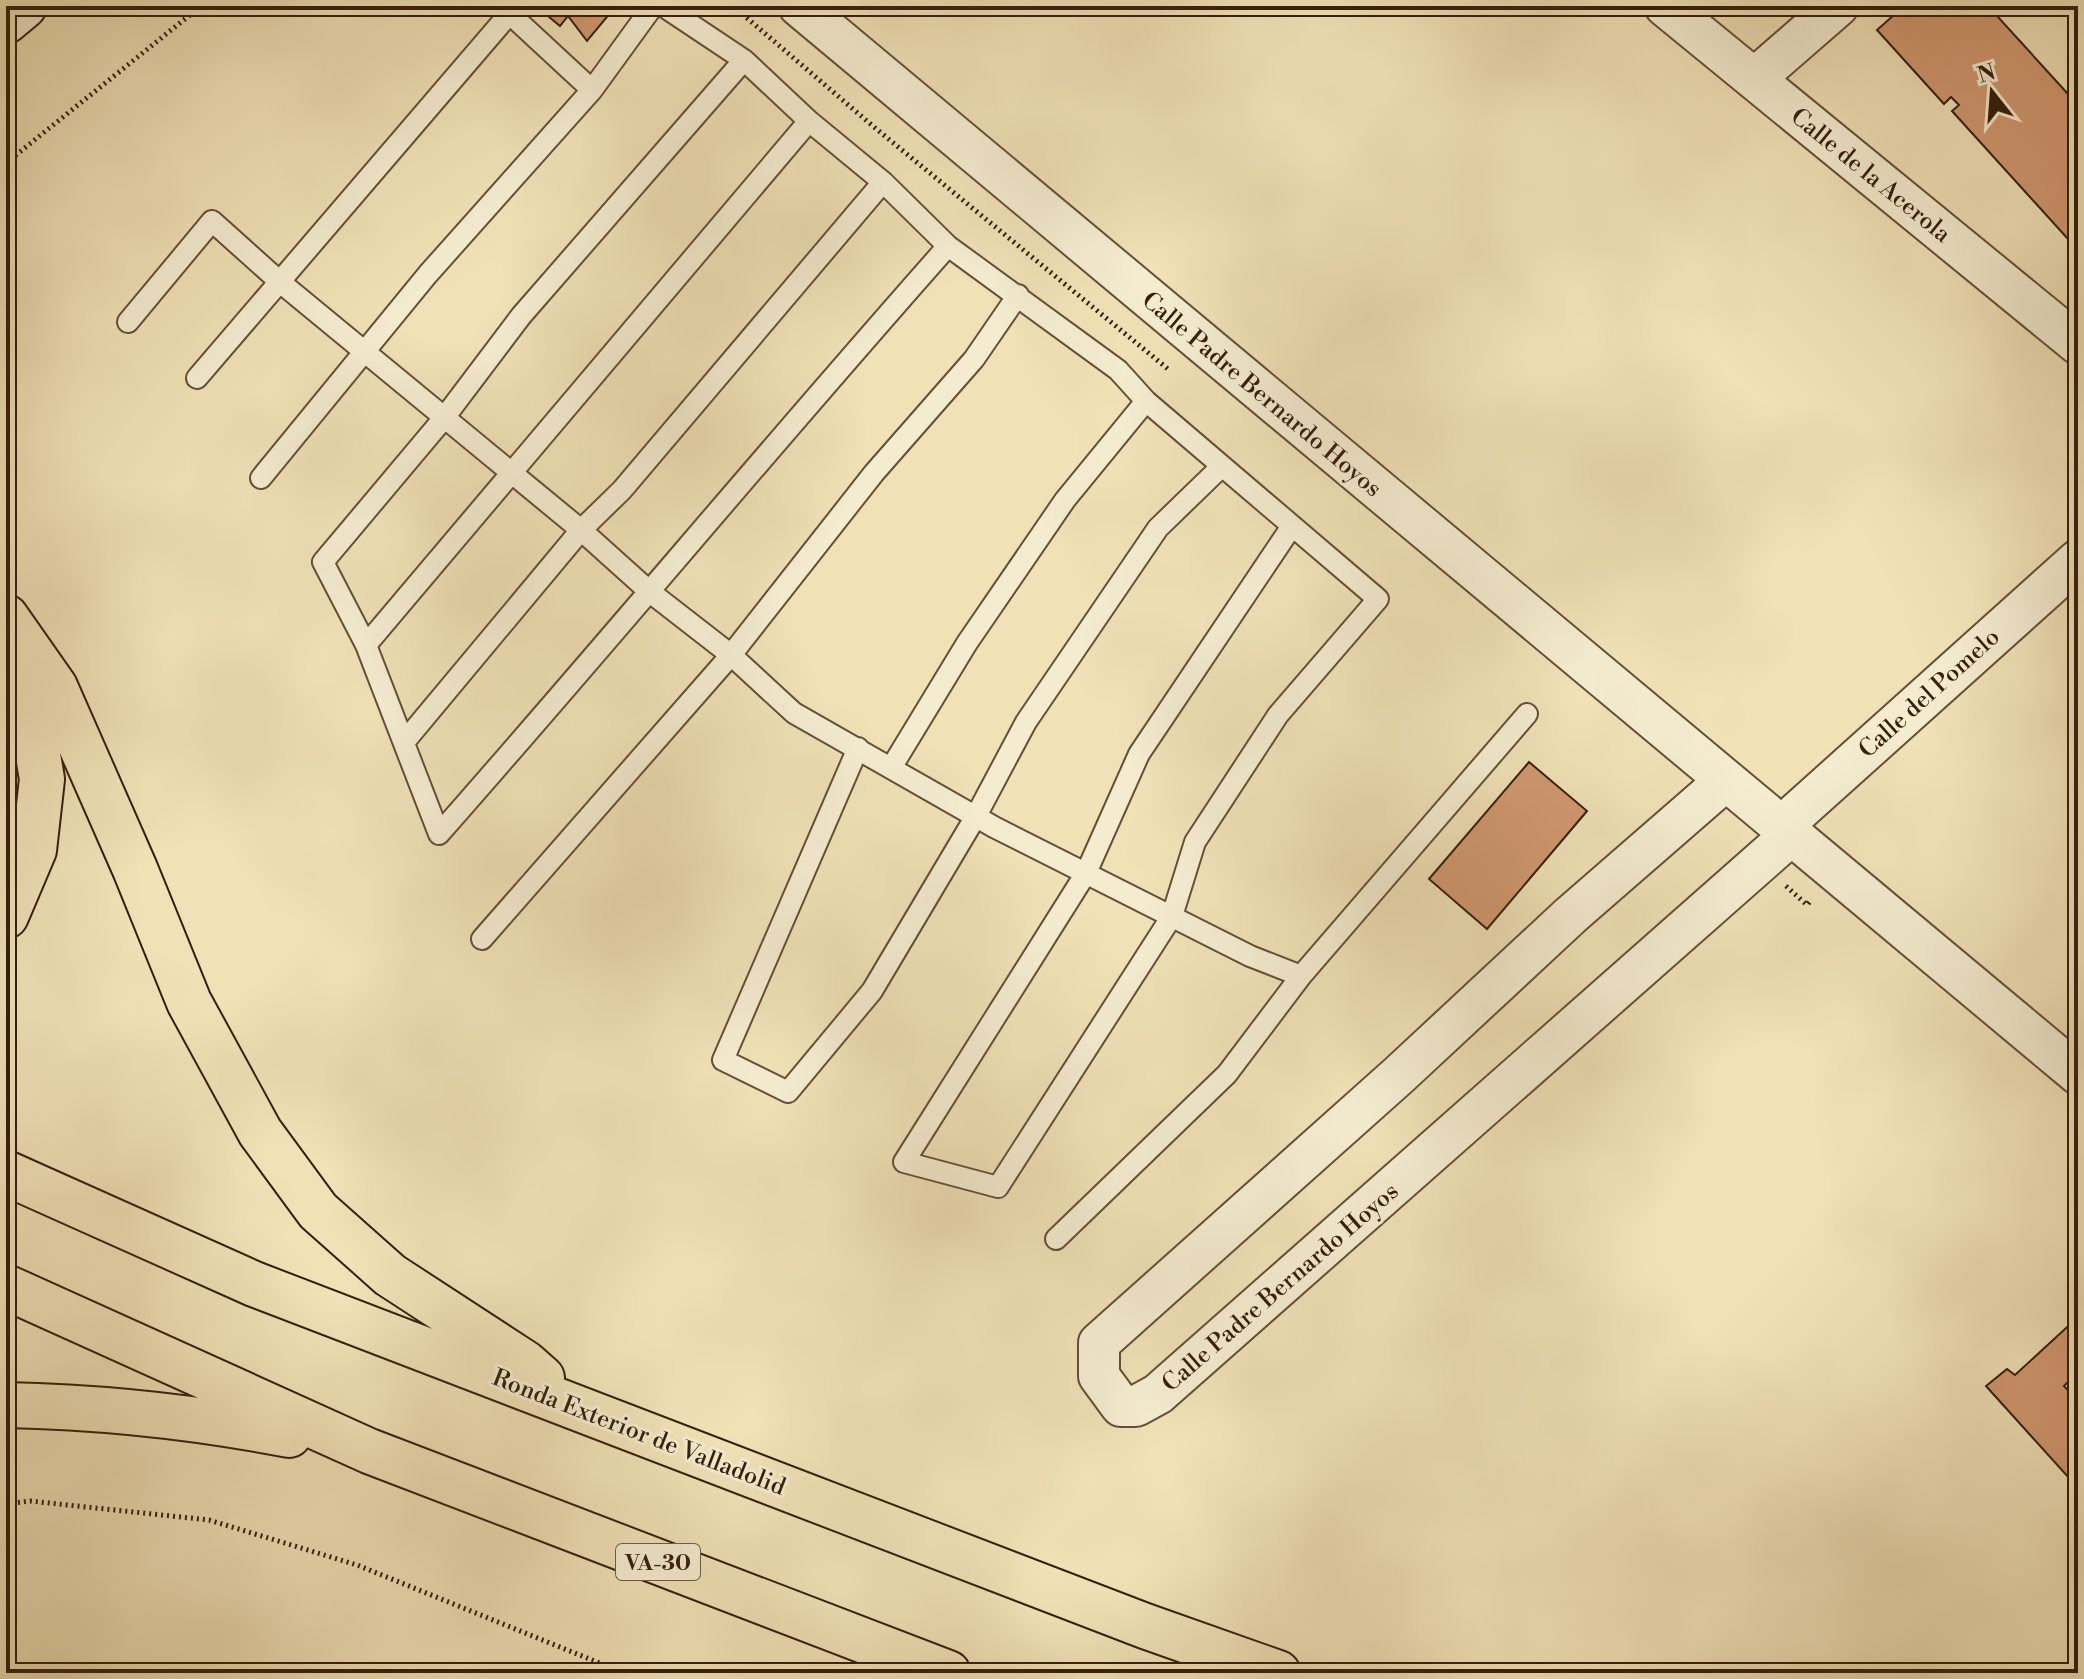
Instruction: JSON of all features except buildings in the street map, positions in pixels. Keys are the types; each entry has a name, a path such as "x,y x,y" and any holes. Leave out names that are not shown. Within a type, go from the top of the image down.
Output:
{"highway":[{"path":"6,617 55,687 189,1002 260,1132 318,1211 390,1275 525,1363 579,1409"},
{"path":"6,669 30,707 42,779 34,850 6,916"},
{"name":"Ronda Exterior de Valladolid","path":"6,1173 254,1284 1145,1626 1278,1673"},
{"name":"VA-30","path":"6,1287 369,1451 948,1673"},
{"path":"6,1405 91,1407 233,1424 369,1451"}],"main road":[{"path":"6,21 24,6"}],"street":[{"name":"Calle Padre Bernardo Hoyos","path":"799,6 2078,1074"},
{"name":"Calle de la Acerola","path":"1665,6 2078,344"},
{"path":"1754,79 1838,6"},
{"name":"Calle del Pomelo","path":"1786,831 2078,560"},
{"name":"Calle Padre Bernardo Hoyos","path":"1725,781 1571,915 1399,1075 1099,1343 1099,1376 1121,1406 1136,1406 1158,1394 1786,831"}],"lane":[{"path":"261,478 428,274 592,90 653,6"},
{"path":"663,6 744,60 809,121 883,182 948,246 1118,370 1146,401 1378,599 1278,715 1195,842 1172,916 998,1187 904,1162 1086,873 1139,754 1292,526"},
{"path":"197,378 513,10 592,90"},
{"path":"744,60 521,316 444,418 323,562 366,645 439,834 948,246"},
{"path":"366,645 809,121"},
{"path":"405,741 581,530 622,490 883,182"},
{"path":"128,322 212,221 280,282 581,530 650,592 731,655 794,713 976,816 1250,956 1301,976"},
{"path":"482,939 731,655 874,473 974,359 1018,295"},
{"path":"891,768 967,643 1065,500 1146,401"},
{"path":"858,748 723,1060 788,1092 872,991 976,816 1026,722 1158,528 1222,466"},
{"path":"1056,1239 1227,1074 1301,976 1527,714"}],"path":[{"path":"6,163 201,6"},
{"path":"6,1504 30,1501 209,1520 357,1565 624,1673"}]}
